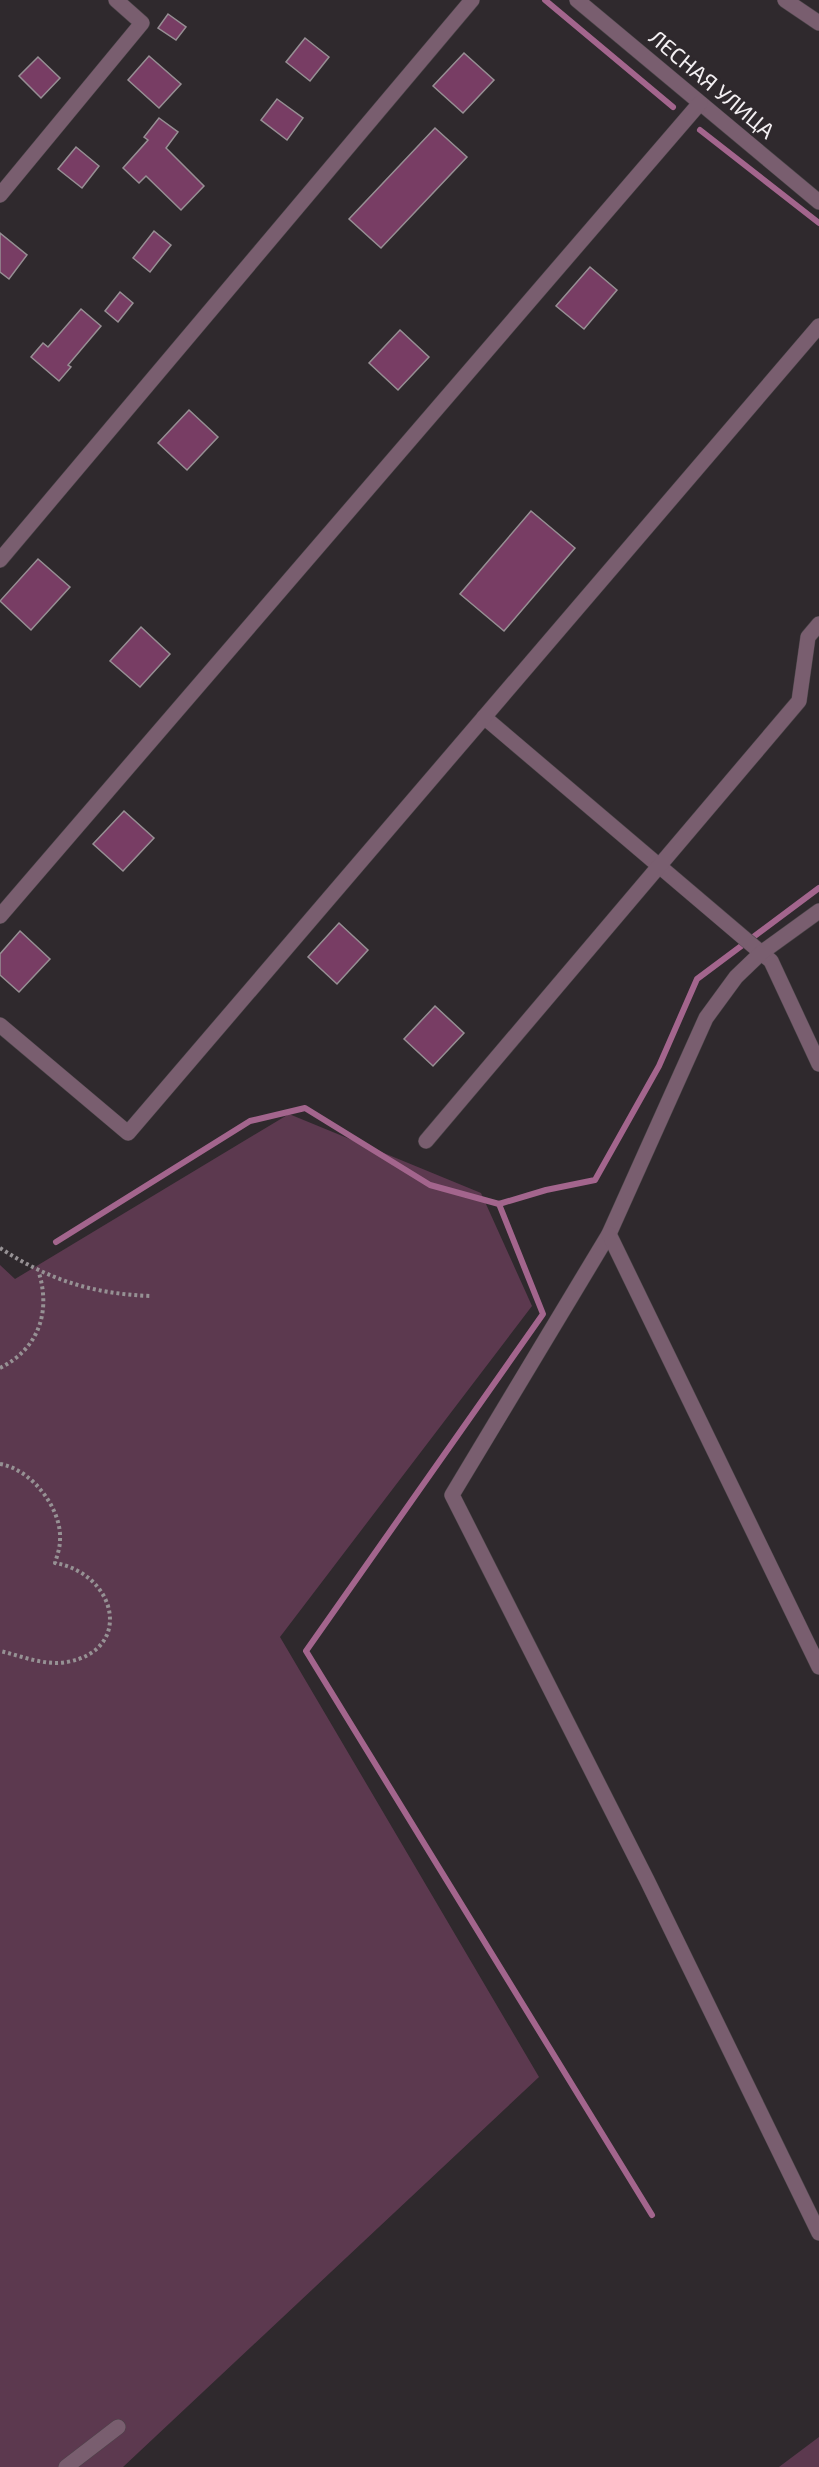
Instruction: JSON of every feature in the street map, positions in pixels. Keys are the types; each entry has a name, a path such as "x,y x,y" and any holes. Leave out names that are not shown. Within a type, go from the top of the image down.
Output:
{"street":[{"path":"0,195 142,23 116,0"},
{"path":"0,560 472,0"},
{"name":"ЛЕСНАЯ УЛИЦА","path":"577,0 819,202"},
{"path":"785,0 819,24"},
{"path":"0,916 700,103"},
{"path":"0,1025 128,1133 819,326"},
{"path":"426,1141 799,700 808,637 819,624"},
{"path":"484,717 771,961 819,1064"},
{"path":"819,911 761,953 736,977 706,1018 609,1234 452,1495 647,1880 819,2233"},
{"path":"609,1234 819,1667"},
{"path":"66,2467 117,2427"}],"path":[{"path":"0,1248 39,1272 68,1284 129,1296 151,1296"},
{"path":"0,1368 21,1353 42,1323 45,1292 39,1272"},
{"path":"0,1464 22,1472 44,1495 58,1523 60,1541 55,1563 70,1566 91,1579 109,1607 111,1624 103,1641 87,1655 69,1662 32,1660 0,1650"}],"shaded area":[{"path":"289,1114 481,1193 532,1306 280,1637 539,2077 123,2467 0,2467 0,1265 15,1279"},
{"path":"819,2437 819,2467 779,2467"}],"building":[{"path":"168,14 186,27 176,40 158,28"},
{"path":"305,38 329,57 310,81 286,62"},
{"path":"464,53 494,80 463,113 433,86"},
{"path":"149,56 181,84 159,108 128,80"},
{"path":"38,57 60,78 41,98 19,76"},
{"path":"277,99 303,118 287,140 261,120"},
{"path":"159,118 178,132 166,148 204,186 181,210 146,176 139,183 123,168 148,140 144,137"},
{"path":"435,128 467,157 381,248 349,219"},
{"path":"76,147 99,166 82,188 58,169"},
{"path":"154,231 171,245 150,272 133,258"},
{"path":"0,233 27,255 9,279 0,272"},
{"path":"590,267 617,290 584,329 556,306"},
{"path":"120,292 133,303 118,322 105,311"},
{"path":"81,309 101,326 68,365 71,367 59,381 31,357 43,343 48,347"},
{"path":"400,330 429,357 398,390 369,363"},
{"path":"189,410 218,437 187,470 158,443"},
{"path":"531,511 575,548 504,631 460,594"},
{"path":"38,559 70,587 31,630 0,601"},
{"path":"141,627 170,654 140,687 110,661"},
{"path":"124,811 154,838 123,871 93,844"},
{"path":"339,923 368,950 337,984 308,957"},
{"path":"20,931 50,959 19,992 0,975 0,954"},
{"path":"435,1006 464,1033 433,1066 404,1039"}],"waterway":[{"path":"545,0 673,107"},
{"path":"700,130 819,223"},
{"path":"56,1242 250,1121 305,1108 430,1185 499,1204 546,1190 595,1180 659,1066 697,979 819,888"},
{"path":"499,1204 543,1314 306,1651 652,2215"}]}
